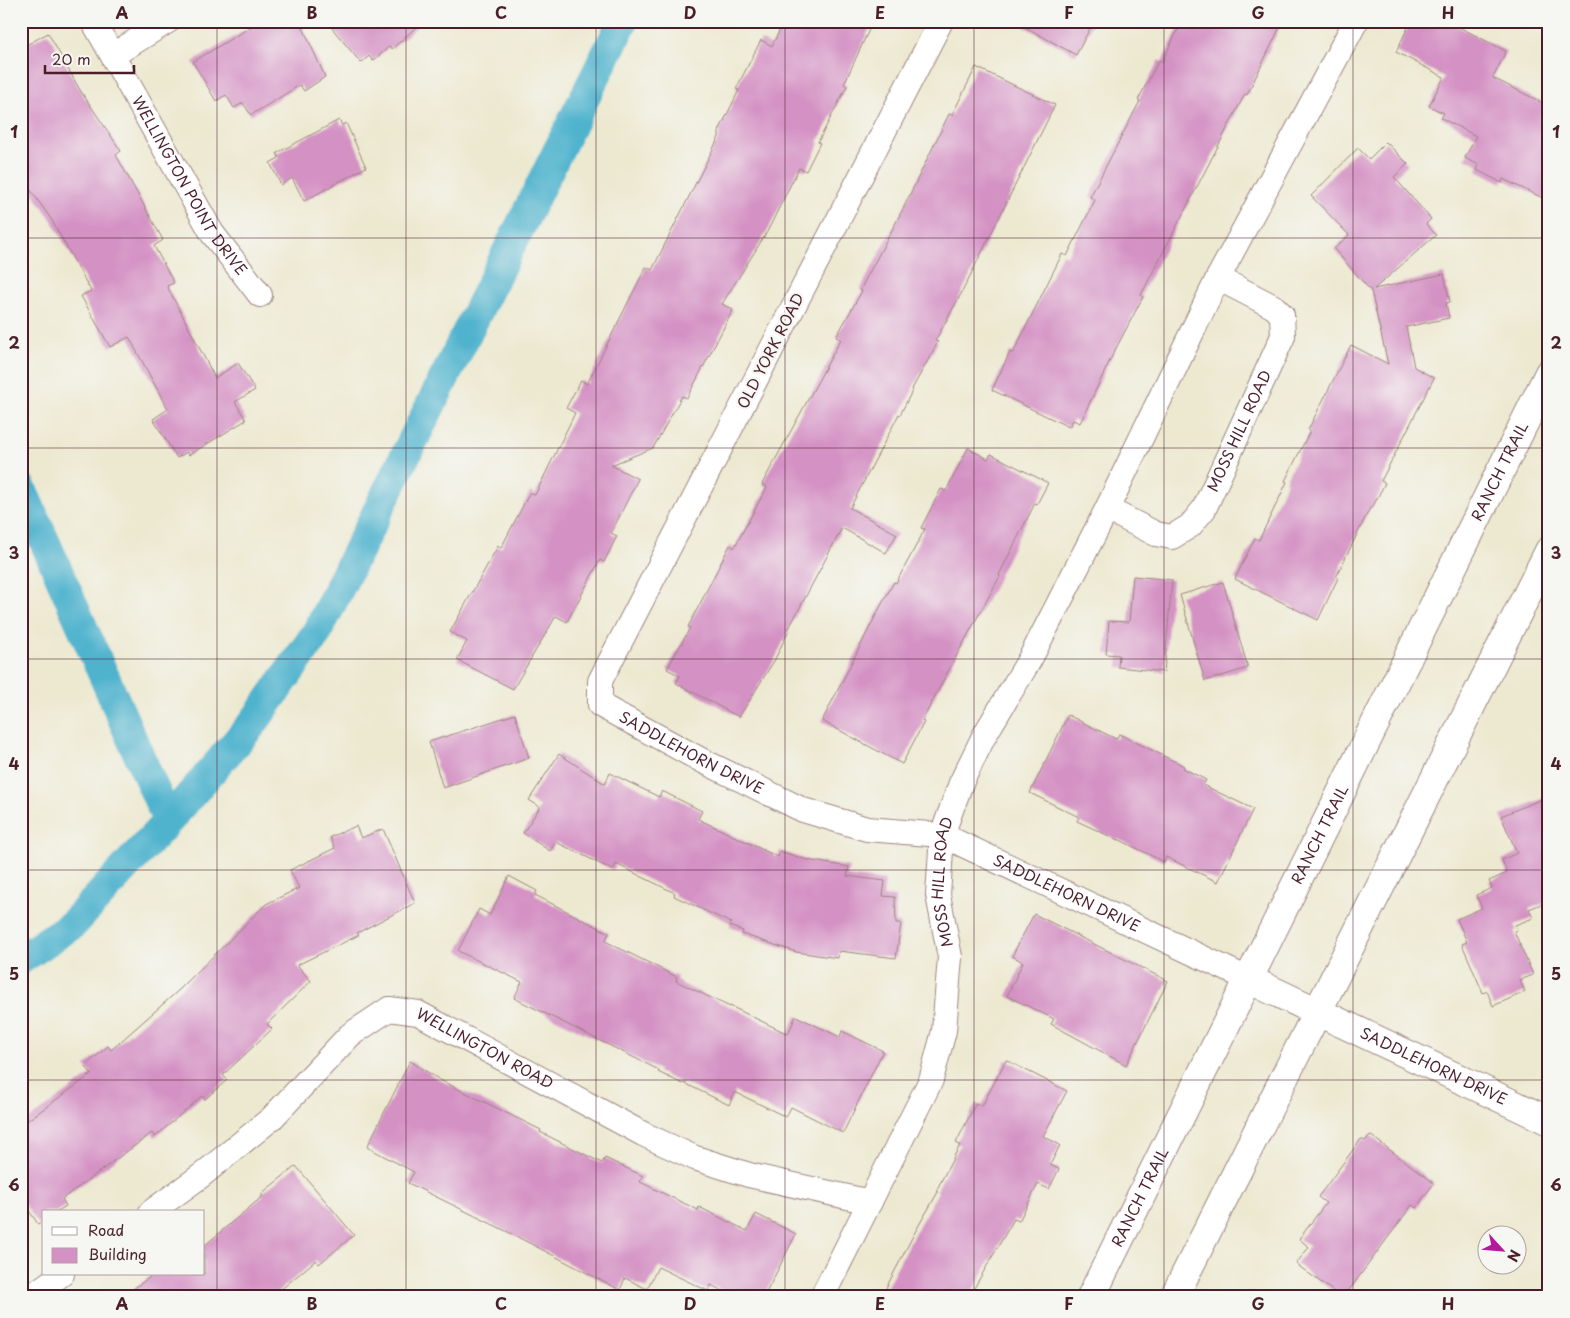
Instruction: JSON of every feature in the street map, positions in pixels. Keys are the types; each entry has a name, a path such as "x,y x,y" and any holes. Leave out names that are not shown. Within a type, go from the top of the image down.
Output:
{"main road":[{"name":"RANCH TRAIL","path":"1091,1297 1549,373"},
{"path":"1174,1297 1549,551"},
{"name":"SADDLEHORN DRIVE","path":"1248,979 1549,1121"}],"street":[{"name":"WELLINGTON POINT DRIVE","path":"94,21 212,233 260,294"},
{"path":"113,55 168,21"},
{"name":"OLD YORK ROAD","path":"600,681 941,21"},
{"name":"MOSS HILL ROAD","path":"822,1297 931,1080 944,1031 950,957 938,895 942,835 961,783 984,736 1030,659 1218,278 1356,21"},
{"name":"MOSS HILL ROAD","path":"1106,508 1156,534 1172,537 1190,526 1204,509 1283,336 1282,315 1274,307 1218,278"},
{"name":"SADDLEHORN DRIVE","path":"600,681 600,705 701,760 803,810 867,829 942,835 1248,979"},
{"name":"WELLINGTON ROAD","path":"154,1210 202,1175 272,1118 350,1035 389,1009 418,1013 644,1134 695,1158 749,1175 870,1202"},
{"path":"30,1297 59,1276"}],"building":[{"path":"260,21 300,21 325,77 304,91 300,85 251,115 243,103 234,108 226,95 216,101 193,62"},
{"path":"326,21 423,21 392,49 390,46 373,61 369,56 361,63"},
{"path":"784,21 873,21 844,84 847,86 818,142 820,143 806,171 799,168 767,232 722,304 733,310 687,398 682,396 653,448 611,465 638,479 611,533 617,536 604,562 600,560 567,622 556,616 513,689 457,660 467,641 450,632 498,546 501,548 530,492 535,495 575,413 566,408 581,380 587,384 646,267 652,270 719,137 719,131 739,90 736,89 761,40 772,46"},
{"path":"1014,21 1094,21 1076,55"},
{"path":"1182,21 1283,21 1247,95 1245,94 1141,295 1143,297 1080,423 1073,420 1069,427 992,390 1010,352 1013,353 1062,254 1067,256 1095,200 1090,197 1140,101 1138,100 1159,60 1162,62"},
{"path":"1411,21 1447,21 1506,51 1493,78 1549,106 1549,201 1503,179 1502,183 1477,170 1479,165 1465,158 1476,136 1441,118 1444,113 1429,106 1444,77 1396,52"},
{"path":"48,33 80,90 121,151 116,155 163,240 154,246 174,283 167,286 215,378 238,363 255,390 235,402 246,420 189,455 187,452 177,458 153,419 168,409 129,337 110,347 81,296 91,291 51,219 22,178 29,172 21,160 21,48"},
{"path":"976,67 1055,105 961,294 935,341 938,342 850,508 897,534 886,553 842,528 788,630 774,661 739,717 676,683 680,676 667,669 690,628 688,627 730,545 734,548 767,487 762,484 841,339 836,337 862,291 860,290 903,209 949,114 952,115"},
{"path":"339,120 342,125 346,123 366,167 304,201 292,178 281,185 270,163 279,158 277,153"},
{"path":"1386,142 1408,164 1394,177 1431,219 1426,224 1436,235 1374,289 1444,274 1450,302 1446,303 1449,318 1406,327 1414,367 1434,378 1381,481 1385,483 1372,508 1370,508 1336,577 1338,578 1318,620 1235,579 1255,538 1259,540 1310,431 1308,430 1351,345 1388,364 1371,291 1334,249 1349,235 1311,196 1358,148 1369,159"},
{"path":"968,448 988,459 991,454 1048,483 1037,504 1035,503 1000,576 922,721 924,722 902,764 822,721 878,611 894,582 896,583 925,529 921,528 941,489 946,491"},
{"path":"1133,576 1172,580 1164,672 1118,667 1119,655 1106,654 1109,621 1129,622"},
{"path":"1223,582 1248,668 1205,681 1180,595"},
{"path":"515,714 529,758 443,788 429,742"},
{"path":"1068,715 1116,739 1119,734 1184,766 1183,768 1206,780 1203,785 1253,809 1218,882 1166,857 1164,862 1077,821 1079,817 1030,793"},
{"path":"559,754 605,784 610,773 659,797 662,791 702,811 698,819 778,857 780,851 807,860 849,867 847,876 885,881 883,896 895,897 896,923 901,923 896,958 839,951 838,958 796,952 742,934 743,931 729,926 731,923 674,896 675,893 616,864 613,870 556,842 550,851 523,833 540,807 529,800"},
{"path":"1549,796 1549,901 1529,909 1533,918 1515,925 1517,930 1514,931 1533,975 1520,980 1525,992 1493,1006 1487,991 1483,993 1462,944 1467,942 1457,919 1482,908 1476,895 1492,888 1489,881 1507,873 1502,860 1517,853 1501,816"},
{"path":"356,826 361,838 383,829 415,903 357,933 359,935 297,965 311,981 267,1024 272,1029 223,1075 227,1080 205,1099 202,1096 155,1137 152,1133 62,1199 66,1206 59,1210 42,1210 42,1221 38,1224 21,1199 21,1125 92,1074 85,1066 108,1046 111,1050 179,990 266,904 299,888 290,870 335,848 330,837"},
{"path":"509,876 537,891 535,895 609,933 605,941 677,977 676,981 730,1007 788,1034 796,1016 840,1037 842,1031 883,1051 843,1133 791,1107 786,1117 735,1092 729,1105 658,1072 659,1070 514,998 522,982 458,951 479,909 490,915"},
{"path":"1034,914 1168,981 1126,1065 1051,1024 1054,1019 1007,996 1023,962 1012,956"},
{"path":"1006,1060 1067,1091 1043,1136 1060,1145 1050,1165 1059,1169 1049,1189 1038,1184 1019,1221 1014,1219 969,1297 903,1297 886,1288 938,1192 936,1191 960,1145 956,1143 976,1103 982,1106"},
{"path":"410,1061 440,1080 541,1130 540,1132 602,1163 605,1158 643,1176 640,1182 698,1210 699,1207 747,1231 756,1214 796,1234 764,1297 735,1297 711,1285 708,1291 658,1267 647,1289 625,1278 620,1290 408,1183 414,1172 367,1147"},
{"path":"1370,1135 1434,1183 1416,1208 1412,1205 1344,1297 1341,1297 1296,1264 1309,1247 1299,1239 1326,1203 1318,1197 1361,1139 1365,1141"},
{"path":"296,1166 354,1235 319,1264 316,1260 272,1297 122,1297 151,1276 205,1276 205,1245 263,1196 261,1194"}],"waterway":[{"path":"21,959 73,924 168,821 253,723 316,634 623,21"},
{"path":"21,488 168,821"}]}
